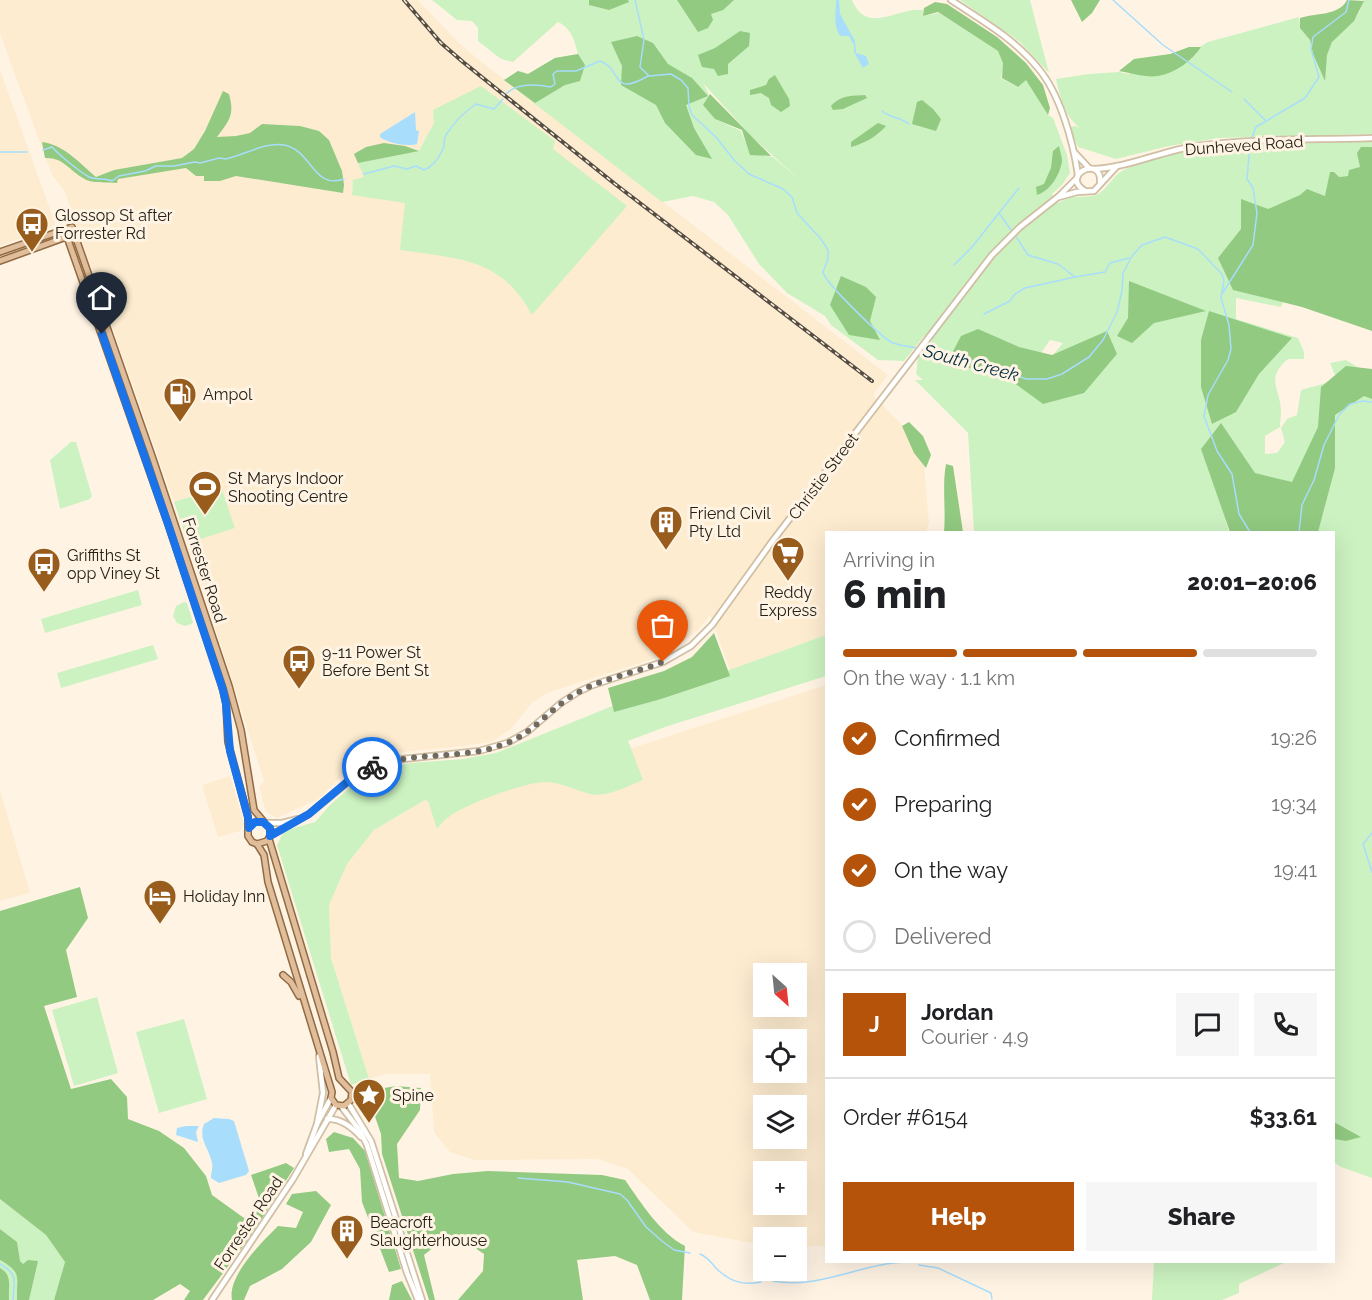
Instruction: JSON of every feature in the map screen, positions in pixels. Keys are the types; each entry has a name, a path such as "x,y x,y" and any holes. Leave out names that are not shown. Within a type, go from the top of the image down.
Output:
{"main road":[{"path":"951,0 1014,43 1039,68 1055,97 1074,152 1080,187 1089,192 1094,191 1117,166"},
{"name":"Dunheved Road","path":"1091,169 1117,166 1183,148 1237,143 1372,138"},
{"path":"1074,152 1100,176 1099,186"},
{"path":"1078,176 1083,170 1091,169"},
{"name":"Christie Street","path":"270,837 324,802 353,777 375,766 403,759 485,750 507,743 527,732 561,703 578,692 663,662 685,651 708,630 771,543 1003,243 1058,197 1078,176"},
{"name":"Christie Street","path":"1058,197 1077,192 1089,192"},
{"name":"Forrester Road","path":"0,252 72,227 152,456 235,705 253,803 256,813 264,822"},
{"path":"0,261 74,234"},
{"name":"Forrester Road","path":"67,237 223,690 227,711 228,742 249,828"},
{"path":"132,423 145,449 152,456 149,460 153,482"},
{"name":"Christie Street","path":"264,822 282,823 300,819"},
{"path":"339,1106 351,1100 352,1092 339,1078 327,1029 270,837 270,828 264,822 255,822 249,828 249,838 257,844 264,855 268,882 331,1095 339,1106 365,1141 420,1300"},
{"path":"257,844 263,844 270,837"},
{"path":"283,975 291,982 303,1003"},
{"path":"317,1124 323,1093 318,1050"},
{"path":"331,1095 336,1086 345,1086"},
{"name":"Forrester Road","path":"304,1160 317,1124 331,1095"},
{"path":"348,1103 371,1141 409,1272"},
{"name":"Forrester Road","path":"212,1300 313,1147 327,1119 339,1106"},
{"path":"327,1119 348,1125 365,1141"}],"shaded area":[{"path":"0,0 418,0 459,43 478,59 888,375 873,395 904,427 924,466 929,523 926,531 825,531 825,635 730,670 710,615 698,630 656,658 547,693 531,704 511,729 491,742 383,754 345,773 318,799 277,818 266,812 259,787 264,781 188,543 235,528 221,487 174,502 64,190 52,175 0,34"},
{"path":"0,70 56,226 0,246"},
{"path":"825,685 825,1246 807,1247 807,1227 753,1227 753,1243 693,1232 628,1169 598,1159 474,1160 450,1152 434,1132 430,1074 386,1074 369,1079 331,957 329,905 347,864 374,830 425,800 627,740 632,748"},
{"path":"230,776 244,824 240,831 218,837 202,785"},
{"path":"0,790 30,893 0,901"}],"green space":[{"path":"432,0 852,0 858,11 874,18 913,10 923,10 923,16 939,13 998,51 1004,63 1001,78 1017,87 1026,79 1048,115 1053,118 1067,155 1070,173 1052,194 1057,203 1072,197 1095,195 1123,170 1185,152 1280,143 1372,141 1372,147 1361,147 1360,167 1348,176 1338,177 1325,196 1309,190 1287,293 1281,307 1236,298 1236,319 1298,338 1304,352 1304,359 1288,359 1277,372 1275,378 1281,412 1280,427 1265,436 1265,454 1277,453 1285,442 1281,428 1287,419 1297,415 1301,390 1337,380 1330,363 1346,360 1359,368 1372,370 1372,1178 1335,1163 1335,1139 1346,1141 1360,1137 1335,1123 1335,531 1229,531 1225,518 1229,531 974,531 968,433 915,380 923,380 916,374 918,357 932,341 924,336 904,361 878,360 831,325 825,316 787,293 759,264 728,215 714,202 693,196 662,202 504,80 518,71 528,74 555,58 578,54 572,35 563,25 558,22 513,62 501,59 478,41 478,28 472,21 457,20","holes":["703,83 750,135 803,183 773,157 751,154 741,131 715,119 705,106 709,94","1050,340 1063,343 1048,361 1038,357"]},
{"path":"589,0 628,0 629,2 609,10 589,5"},
{"path":"677,0 734,0 723,10 711,14 713,20 708,28 698,32"},
{"path":"960,0 1030,0 1049,73 1020,42"},
{"path":"1071,0 1100,0 1092,13 1082,22"},
{"path":"1347,0 1364,1 1354,21 1332,42 1327,55 1325,81 1313,54 1310,40 1300,28 1300,18 1333,11"},
{"path":"1363,0 1372,0 1372,134 1219,138 1169,146 1116,159 1078,147 1069,127 1080,128 1070,118 1061,100 1056,79 1089,74 1119,72 1129,74 1139,70 1171,72 1208,42 1299,17 1325,79 1326,59 1330,45 1355,19"},
{"path":"935,2 947,4 997,37 1026,63 1043,85 1050,108 1048,115 1026,80 1018,87 1002,78 1003,63 998,51 938,12 923,16 924,8"},
{"path":"740,31 750,33 749,46 728,64 728,74 718,76 714,69 702,67 698,55 715,48"},
{"path":"637,36 653,43 668,64 692,78 708,96 686,105 694,128 712,159 696,155 665,123 656,105 621,85 622,66 611,42"},
{"path":"1189,47 1201,47 1193,57 1171,72 1149,76 1119,71 1134,59 1170,54"},
{"path":"578,54 585,65 580,81 565,85 535,103 504,80 518,71 528,74 555,58"},
{"path":"775,75 789,99 790,106 781,112 771,105 769,98 761,93 750,95 750,90 766,85"},
{"path":"481,86 555,141 553,149 627,206 532,315 520,296 492,271 459,259 400,250 405,203 352,195 353,180 364,177 354,154 378,145 402,146 419,151 434,123 433,110"},
{"path":"223,91 229,94 231,113 228,122 217,137 250,133 262,124 300,126 319,131 329,140 342,171 343,193 236,176 220,181 204,181 204,176 196,176 186,168 118,179 117,183 95,182 86,180 57,160 45,158 42,142 65,151 96,177 114,170 182,158 194,149"},
{"path":"710,94 771,156 750,155 742,130 715,119 703,105"},
{"path":"865,95 867,98 843,109 833,110 831,106 842,98"},
{"path":"922,100 941,119 936,131 912,124 917,102"},
{"path":"878,123 886,126 870,139 851,147 851,142"},
{"path":"384,143 419,151 358,163 354,154 366,147"},
{"path":"1059,146 1062,161 1059,172 1054,182 1037,195 1036,187 1044,184 1051,168 1053,151"},
{"path":"1361,147 1372,147 1372,331 1302,307 1233,290 1218,258 1241,229 1241,199 1268,209 1300,195 1307,189 1325,196 1330,172 1334,172 1339,177 1348,176 1349,170 1360,167 1357,153"},
{"path":"841,276 866,287 876,297 870,321 880,340 849,335 830,305"},
{"path":"1129,281 1206,311 1154,323 1132,343 1117,336 1128,318"},
{"path":"1209,311 1292,338 1259,374 1236,412 1212,424 1201,387 1201,340"},
{"path":"978,329 1019,347 1052,355 1107,331 1117,354 1084,393 1043,404 1013,382 948,361 961,336"},
{"path":"1346,366 1372,369 1372,399 1364,396 1335,415 1335,468 1318,531 1230,531 1201,449 1221,423 1255,473 1292,482 1318,427 1321,387"},
{"path":"909,422 923,436 931,455 926,468 914,453 902,426"},
{"path":"71,442 76,442 92,496 90,499 60,509 50,460"},
{"path":"946,464 953,466 963,531 944,531"},
{"name":"St Marys Indoor Shooting Centre","path":"221,487 235,528 188,543 174,502"},
{"path":"138,590 142,605 45,633 41,619"},
{"path":"187,603 193,622 185,626 177,623 173,616 176,606"},
{"path":"714,633 730,676 614,712 608,688 664,671 692,657"},
{"path":"825,635 825,676 628,741 643,780 617,791 597,795 551,782 535,783 470,805 446,819 437,829 428,801 425,800 374,830 347,864 329,905 331,958 369,1079 351,1085 277,845 284,831 315,822 356,782 386,768 496,753 610,707 707,678"},
{"path":"153,645 158,659 61,688 57,673"},
{"path":"80,887 88,918 66,950 77,997 44,1006 71,1089 111,1079 127,1097 128,1119 159,1131 184,1148 206,1176 212,1195 244,1218 254,1214 260,1201 251,1175 286,1163 294,1168 252,1234 203,1300 184,1300 190,1291 180,1284 153,1300 54,1300 65,1262 46,1235 0,1199 0,911"},
{"path":"97,997 118,1073 74,1086 52,1010"},
{"path":"184,1019 207,1099 159,1113 136,1032"},
{"path":"396,1086 421,1088 420,1110 397,1144 399,1178 418,1181 453,1174 488,1171 602,1175 625,1180 659,1225 685,1246 682,1300 650,1300 637,1265 615,1256 577,1260 583,1300 458,1300 483,1271 484,1254 472,1246 444,1239 424,1255 435,1300 429,1300 382,1154 381,1134 371,1105 372,1090"},
{"path":"1335,1123 1361,1137 1346,1141 1335,1139"},
{"path":"334,1132 353,1138 365,1151 401,1269 389,1272 362,1202 360,1169 349,1149 329,1152 326,1139"},
{"path":"316,1191 331,1205 311,1242 282,1269 250,1286 244,1300 232,1300 232,1291 240,1270 255,1250 278,1226 296,1228 303,1212 286,1204 292,1194"},
{"path":"0,1199 46,1235 65,1262 54,1300 29,1300 37,1261 23,1264 19,1261 17,1242 0,1229"},
{"path":"0,1229 17,1242 20,1261 23,1264 28,1260 38,1261 29,1300 17,1300 17,1276 12,1268 0,1260"},
{"path":"0,1260 12,1268 17,1276 17,1300 0,1300"},
{"path":"1154,1263 1284,1263 1239,1284 1239,1293 1222,1300 1152,1300"},
{"path":"0,1268 7,1274 9,1300 0,1300"},
{"path":"402,1281 412,1300 389,1300 392,1285"}],"water":[{"path":"836,0 839,0 840,14 855,41 856,53 866,56 869,64 863,68 854,52 854,45 849,36 840,36 836,28"},
{"path":"415,112 416,130 419,131 417,144 398,144 380,137 380,134"},
{"path":"214,1118 234,1121 249,1171 246,1175 219,1183 211,1178 212,1163 203,1139 202,1129 204,1124"},
{"path":"199,1126 196,1132 198,1142 176,1135 177,1128"}],"waterway":[{"name":"South Creek","path":"635,0 644,40 640,67 649,76 671,74 681,80 688,88 692,115 716,137 734,160 749,174 783,189 792,197 797,213 828,250 828,259 823,272 833,287 887,339 896,344 917,348"},
{"path":"1113,0 1163,45 1232,92"},
{"path":"1222,294 1253,245 1257,213 1253,188 1247,179 1250,143 1256,127 1305,98 1319,77 1311,49 1313,37 1346,12 1349,0"},
{"path":"506,94 521,86 551,87 555,84 553,74 557,71 576,71 600,61 607,65 622,83 636,82 648,76"},
{"path":"364,174 394,166 407,169 416,166 427,169 439,156 444,147 446,135 463,114 476,104 494,109 503,99"},
{"path":"1244,99 1265,120"},
{"path":"882,111 909,124"},
{"path":"43,150 52,147 89,177 112,181 119,176 145,171 156,166 226,159 262,147 284,145 301,154 325,179 334,181 344,179"},
{"path":"0,152 27,152"},
{"path":"1011,230 999,213 1019,188"},
{"path":"954,265 972,247 999,213"},
{"path":"1015,235 1028,255 1058,264 1075,277 1105,272 1110,263 1129,258"},
{"name":"South Creek","path":"922,349 983,363 1026,379 1047,379 1062,374 1089,357 1103,340 1117,312 1123,273 1132,256 1142,245 1165,237 1198,249 1222,274 1224,281 1221,298 1229,325 1231,349 1228,360 1208,395 1204,416 1217,451 1232,474 1239,514 1249,531"},
{"path":"984,314 1010,301 1014,295 1025,288 1075,277"},
{"name":"South Creek","path":"1299,531 1302,505 1314,480 1324,445 1339,415 1350,404 1363,401 1372,402"},
{"name":"South Creek","path":"1372,833 1363,844 1372,872"},
{"path":"518,1178 568,1182 620,1194 646,1227 662,1241 674,1250 690,1253"},
{"path":"700,1254 734,1281 761,1282"},
{"path":"773,1281 807,1282 892,1263"},
{"path":"0,1264 13,1275 13,1300"},
{"path":"919,1265 938,1268 991,1293 992,1299"}],"railway":[{"path":"404,0 441,43 463,62 615,184 872,381"}],"way so far":[{"path":"372,767 395,760 479,751 507,743 527,732 561,703 578,692 663,662"}],"place":[{"name":"Glossop St after Forrester Rd","path":"32,253"},
{"name":"Ampol","path":"180,423"},
{"name":"St Marys Indoor Shooting Centre","path":"205,516"},
{"name":"Friend Civil Pty Ltd","path":"666,551"},
{"name":"Reddy Express","path":"788,582"},
{"name":"Griffiths St opp Viney St","path":"44,593"},
{"name":"9-11 Power St Before Bent St","path":"299,690"},
{"name":"Holiday Inn","path":"160,925"},
{"name":"Spine","path":"369,1124"},
{"name":"Beacroft Slaughterhouse","path":"347,1260"}],"route":[{"path":"102,334 223,690 227,711 228,742 249,828 255,822 263,822 270,828 270,836 309,814 353,777 372,767"}]}
